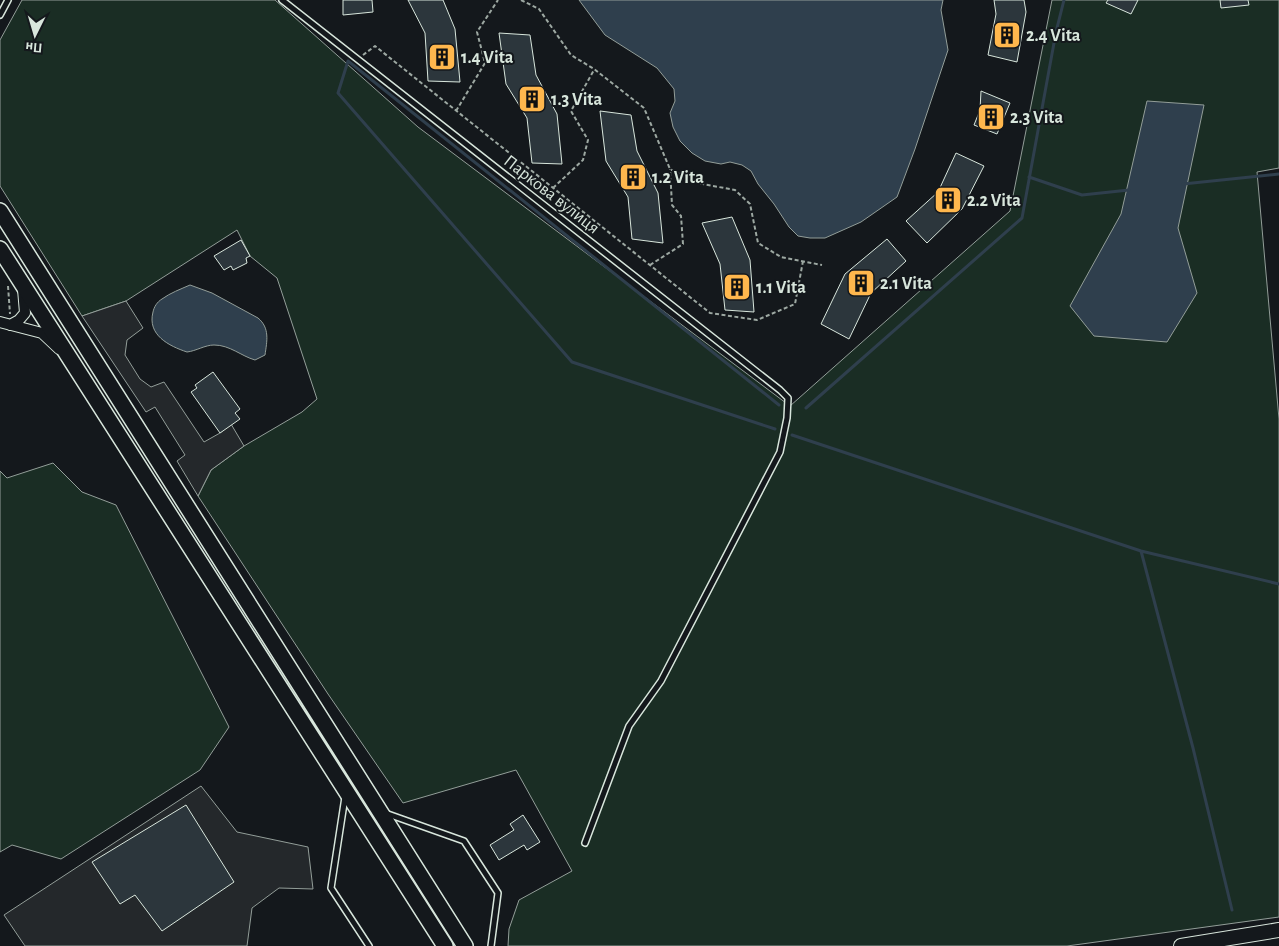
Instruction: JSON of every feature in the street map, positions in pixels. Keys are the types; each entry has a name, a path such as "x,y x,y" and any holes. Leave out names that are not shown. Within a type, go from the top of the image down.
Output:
{"main road":[{"path":"0,210 465,946"},
{"path":"0,249 15,284 78,373 446,946"},
{"path":"1180,946 1279,930"},
{"path":"1229,946 1258,934"}],"street":[{"path":"6,324 19,320 25,313 24,294 15,284"},
{"path":"6,324 42,333 61,351 78,373"}],"lane":[{"path":"0,15 8,0"},
{"name":"Паркова вулиця","path":"282,0 788,398 787,418 780,452 661,681 629,726 585,843"},
{"path":"346,789 331,888 369,946"},
{"path":"379,810 464,841 498,893 491,946"}],"path":[{"path":"456,111 485,64 477,32 498,0"},
{"path":"521,0 539,9 571,55 594,69 644,108 670,169 672,205 681,216 683,244 650,265"},
{"path":"357,58 375,46 710,313 757,320 794,304 803,261"},
{"path":"553,188 583,160 588,140 571,111 594,69"},
{"path":"670,169 697,183 735,190 750,204 758,243 781,257 822,265"},
{"path":"6,324 10,315 15,284"}],"green space":[{"path":"22,0 275,0 418,127 790,406 1010,211 1052,0 1279,0 1279,168 1257,172 1279,419 1279,917 1067,946 508,946 509,929 519,900 572,871 516,770 403,803 328,694 198,496 211,470 244,446 302,412 317,399 277,278 250,256 237,230 126,301 82,316 0,186 0,40"},
{"path":"53,463 82,492 116,505 229,727 200,770 61,859 12,845 0,852 0,471 7,478"}],"shaded area":[{"path":"126,301 143,328 127,340 125,355 140,379 151,387 164,382 204,442 231,424 244,446 211,470 198,496 177,461 185,455 155,407 146,412 82,316"},
{"path":"201,786 237,832 308,847 313,889 279,888 252,908 247,946 25,946 4,915"}],"water":[{"path":"579,0 943,0 941,10 948,50 897,197 861,222 825,238 798,236 789,227 758,184 751,171 742,165 730,162 721,164 705,161 692,153 680,141 673,127 670,113 675,101 674,89 657,68 605,35"},
{"path":"1147,101 1204,105 1178,228 1197,293 1167,342 1094,336 1070,306 1121,214"},
{"path":"190,285 212,293 258,318 266,330 265,355 255,360 220,345 207,346 187,352 167,343 161,338 153,327 152,320 155,306 165,297"}],"building":[{"path":"343,0 372,0 373,12 343,15"},
{"name":"1.4 Vita","path":"408,0 443,0 455,29 460,82 428,81 425,33"},
{"name":"2.4 Vita","path":"994,0 1024,0 1026,12 1017,62 988,55 996,14"},
{"path":"1108,0 1138,0 1131,14 1106,3"},
{"path":"1220,0 1248,0 1249,5 1221,8"},
{"name":"1.3 Vita","path":"499,33 530,35 536,75 557,114 562,164 532,163 527,118 506,84"},
{"name":"2.3 Vita","path":"981,91 1010,103 997,134 974,125 980,110"},
{"name":"1.2 Vita","path":"600,111 631,115 637,151 658,193 663,243 632,239 628,197 606,161"},
{"name":"2.2 Vita","path":"956,153 984,166 962,209 927,243 906,221 938,192"},
{"name":"1.1 Vita","path":"732,217 750,260 754,312 725,310 720,264 702,223"},
{"name":"2.1 Vita","path":"887,239 906,261 871,293 849,339 821,324 845,274"},
{"path":"241,240 250,256 246,258 247,263 233,270 231,266 224,270 214,256"},
{"path":"213,372 240,409 235,413 240,419 220,433 191,392 197,388 195,385"},
{"path":"186,805 234,882 162,931 135,895 120,904 92,862"},
{"path":"523,815 540,842 527,850 524,845 499,860 490,845 514,830 510,824"}],"waterway":[{"path":"806,408 1022,218 1056,32 1064,0"},
{"path":"775,429 572,362 338,93 348,61 779,405"},
{"path":"1183,184 1279,174"},
{"path":"1029,177 1082,195 1129,190"},
{"path":"792,435 1141,551 1279,584"},
{"path":"1141,551 1193,748 1232,910"}],"place":[{"name":"2.4 Vita","path":"1007,35"},
{"name":"1.4 Vita","path":"442,57"},
{"name":"1.3 Vita","path":"532,99"},
{"name":"2.3 Vita","path":"991,117"},
{"name":"1.2 Vita","path":"633,177"},
{"name":"2.2 Vita","path":"948,200"},
{"name":"2.1 Vita","path":"861,283"},
{"name":"1.1 Vita","path":"737,287"}]}
